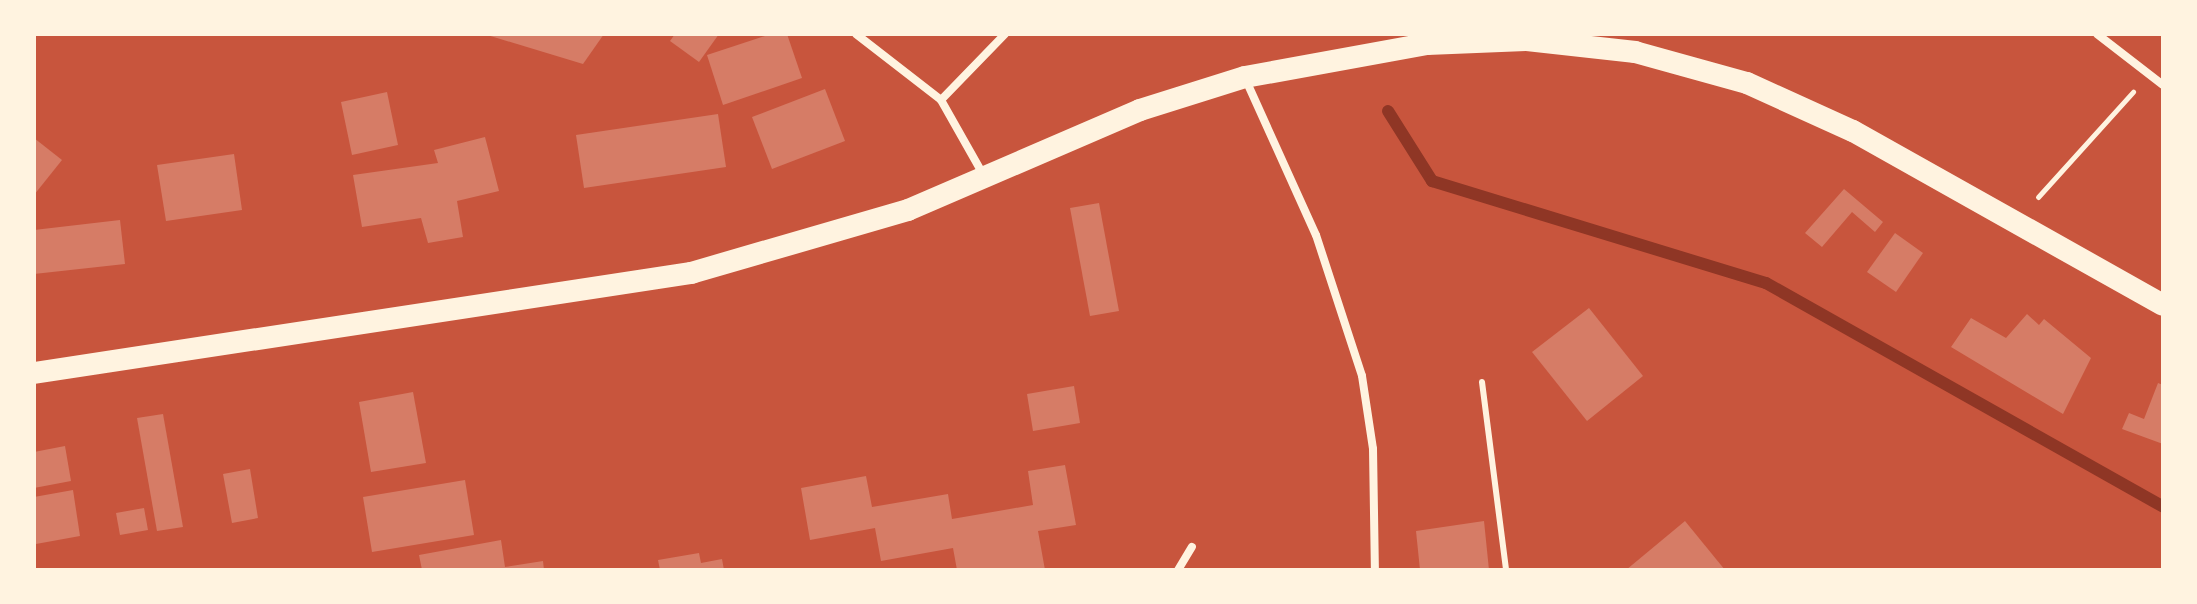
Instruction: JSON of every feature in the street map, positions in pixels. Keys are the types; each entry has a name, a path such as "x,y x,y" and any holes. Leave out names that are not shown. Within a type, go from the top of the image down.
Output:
{"highway":[{"path":"34,373 691,273 781,251 986,179 1140,110 1245,77 1427,44 1527,40 1635,52 1747,83 1853,131 2013,225 2163,305"}],"street":[{"path":"856,34 941,100 986,179"},
{"path":"941,100 1005,34"},
{"path":"2097,34 2163,85"},
{"path":"1245,77 1316,235 1362,376 1375,570"},
{"path":"1178,570 1192,547"}],"lane":[{"path":"1482,382 1506,570"}],"path":[{"path":"2013,225 2148,76"}],"building":[{"path":"484,34 604,34 583,64"},
{"path":"675,34 719,34 699,62 670,41"},
{"path":"771,34 787,34 802,78 723,105 707,55"},
{"path":"825,89 845,141 772,169 752,117"},
{"path":"387,92 398,145 352,155 341,102"},
{"path":"718,114 726,167 584,188 576,135"},
{"path":"485,137 499,191 457,201 463,237 428,243 421,218 362,227 353,175 438,163 434,150"},
{"path":"34,138 62,160 34,195"},
{"path":"234,154 242,210 166,221 157,165"},
{"path":"1844,189 1883,222 1875,232 1852,212 1822,247 1805,233"},
{"path":"1099,203 1119,311 1090,316 1070,208"},
{"path":"120,220 125,264 34,274 34,230"},
{"path":"1895,233 1923,253 1896,292 1867,272"},
{"path":"1589,308 1643,376 1587,421 1532,352"},
{"path":"2027,314 2039,325 2044,319 2091,358 2063,414 1951,347 1971,318 2006,338"},
{"path":"2158,383 2163,385 2163,444 2122,429 2129,413 2144,419"},
{"path":"1074,386 1080,423 1033,431 1027,394"},
{"path":"413,392 426,463 371,472 359,402"},
{"path":"163,414 183,527 157,531 137,418"},
{"path":"65,446 71,481 34,488 34,452"},
{"path":"1065,465 1076,525 1038,531 1045,570 957,570 953,548 881,561 875,528 810,540 801,488 866,476 872,507 948,494 952,519 1033,505 1028,471"},
{"path":"250,469 258,518 232,523 223,474"},
{"path":"465,480 474,535 372,552 363,497"},
{"path":"73,490 80,536 36,544 34,497"},
{"path":"144,508 148,530 120,535 116,513"},
{"path":"1484,521 1489,570 1420,570 1416,531"},
{"path":"1685,521 1725,570 1626,570"},
{"path":"501,540 505,567 543,561 544,570 422,570 419,555"},
{"path":"699,553 701,563 722,559 724,570 660,570 658,560"}],"waterway":[{"path":"1388,111 1432,181 1766,283 2163,507"}]}
